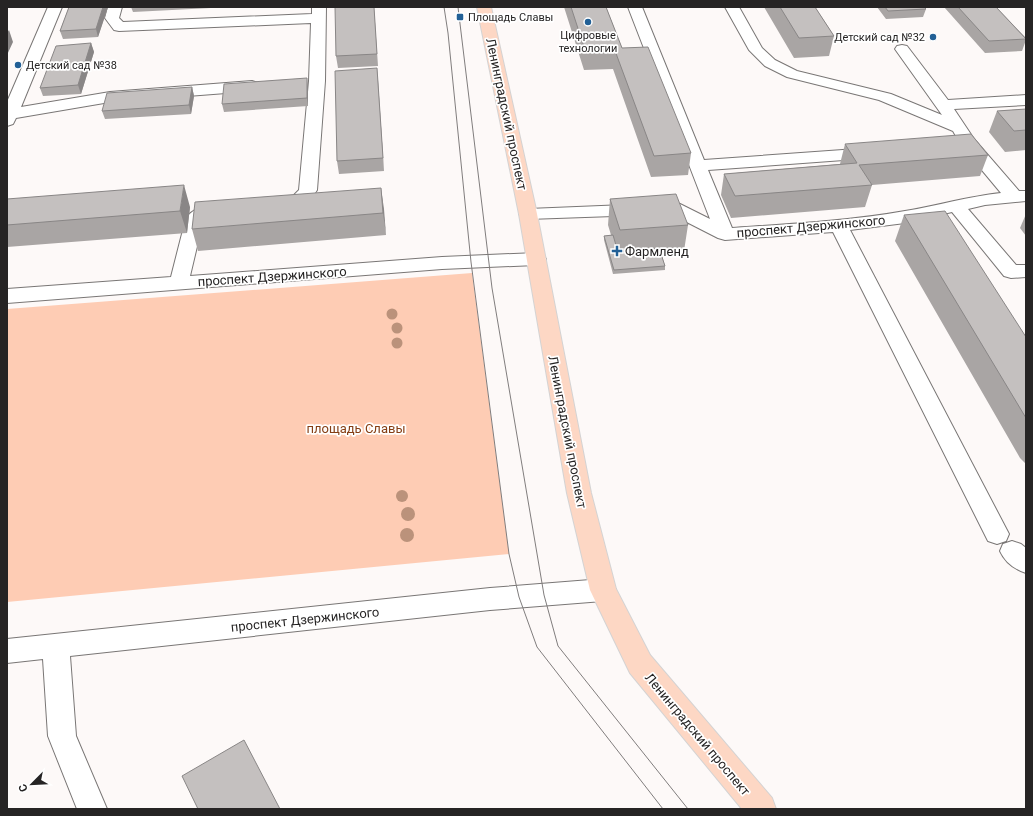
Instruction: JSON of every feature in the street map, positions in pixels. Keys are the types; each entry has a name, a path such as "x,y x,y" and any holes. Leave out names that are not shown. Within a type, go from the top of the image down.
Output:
{"main road":[{"name":"Ленинградский проспект","path":"484,7 528,214 579,493 603,590 640,664 761,809"}],"street":[{"path":"8,117 55,7"},
{"path":"115,7 112,18 119,27 319,13 309,81 308,190 305,197 296,203 265,204"},
{"path":"635,7 725,234"},
{"path":"732,7 756,50 770,63 792,74 885,97 960,137 1020,196"},
{"path":"902,48 943,105 960,137"},
{"path":"8,117 110,97 270,84"},
{"path":"943,105 1026,100"},
{"path":"698,166 884,152"},
{"name":"проспект Дзержинского","path":"528,214 674,208 725,234 839,226 904,217 985,200 1020,196"},
{"path":"956,206 1011,272 1026,271"},
{"path":"179,283 195,218 206,211 226,207"},
{"path":"839,226 1012,550"},
{"name":"проспект Дзержинского","path":"7,296 442,263 536,259"},
{"name":"проспект Дзержинского","path":"7,651 490,599 603,590"},
{"path":"56,646 62,736 92,809"}],"green space":[{"name":"площадь Славы","path":"472,273 509,554 7,602 7,309"}],"building":[{"path":"69,7 103,7 96,29 60,31"},
{"path":"335,7 374,7 377,54 336,56"},
{"path":"571,7 606,7 622,48 648,47 691,153 654,156 614,48 585,50"},
{"path":"780,7 815,7 834,36 799,38"},
{"path":"885,7 924,7 926,9 888,11"},
{"path":"958,7 996,7 1026,39 989,41"},
{"path":"91,43 78,85 40,88 56,46"},
{"path":"377,68 383,158 337,161 335,71"},
{"path":"307,78 307,98 222,104 224,84"},
{"path":"192,87 189,105 102,111 107,93"},
{"path":"1026,109 1026,130 1014,131 997,111"},
{"path":"971,134 988,155 859,165 872,185 735,196 724,174 857,163 845,144"},
{"path":"184,185 180,211 7,225 7,199"},
{"path":"381,188 383,213 192,229 195,202"},
{"path":"676,194 688,225 620,230 610,199"},
{"path":"945,211 1026,337 1026,418 904,215"},
{"path":"613,235 618,252 659,248 665,266 614,270 604,236"},
{"path":"244,740 280,809 198,809 182,776"}],"tram line":[{"path":"444,7 448,33 471,262 509,554 519,597 537,647 663,809"},
{"path":"458,7 492,288 544,595 558,646 688,809"}],"place":[{"name":"Площадь Славы","path":"460,17"},
{"name":"Цифровые технологии","path":"588,22"},
{"name":"Детский сад №32","path":"933,37"},
{"name":"Детский сад №38","path":"18,65"},
{"name":"Фармленд","path":"617,251"}]}
